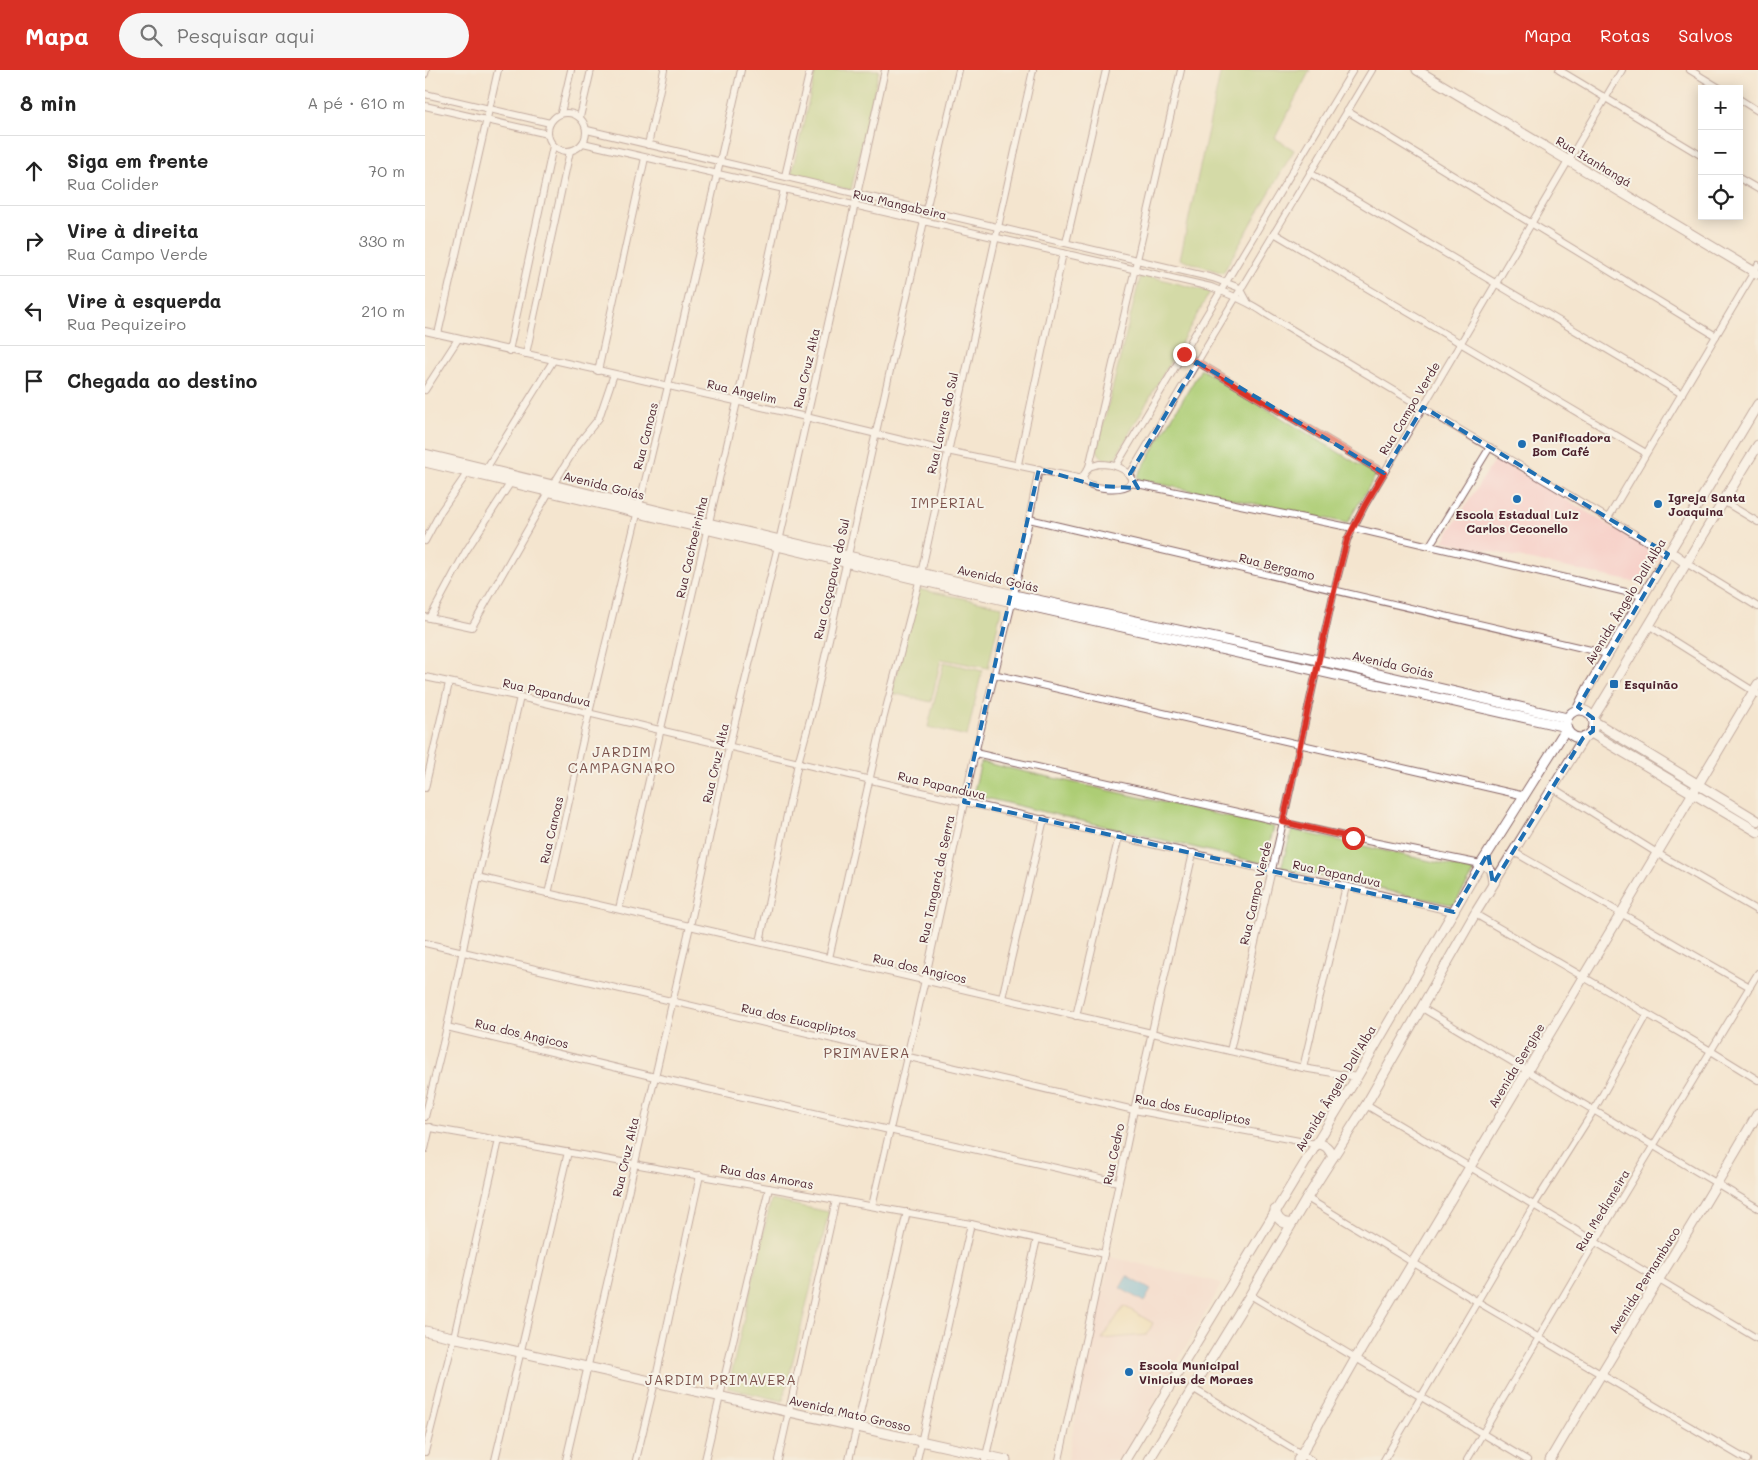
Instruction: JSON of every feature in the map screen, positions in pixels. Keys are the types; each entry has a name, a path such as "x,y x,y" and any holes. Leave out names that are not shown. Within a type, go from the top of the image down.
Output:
{"street":[{"path":"425,74 426,70"},
{"path":"438,334 498,70"},
{"path":"561,113 571,70"},
{"path":"580,117 591,70"},
{"path":"648,144 664,70"},
{"name":"Rua Canoas","path":"548,894 741,70"},
{"path":"785,176 810,70"},
{"name":"Rua Cruz Alta","path":"566,1460 690,926 729,747 778,543 885,70"},
{"path":"926,210 959,70"},
{"name":"Rua Lavras do Sul","path":"829,958 883,720 920,575 1033,70"},
{"path":"1066,243 1106,70"},
{"path":"1083,479 1084,473 1089,467 1181,70"},
{"path":"1116,466 1353,70"},
{"path":"1130,474 1372,70"},
{"name":"Rua Itanhangá","path":"1417,70 1757,270"},
{"path":"1559,70 1698,154"},
{"name":"Rua Campo Verde","path":"1230,1051 1347,540 1384,473 1623,70"},
{"path":"1690,70 1714,85"},
{"path":"425,94 550,123"},
{"path":"1743,102 1758,111"},
{"path":"425,106 548,134"},
{"path":"1347,111 1716,336"},
{"path":"561,113 574,114 580,117 587,130 583,143 578,148 570,151 558,150 553,146 548,134 550,123 561,113"},
{"name":"Rua Mangabeira","path":"587,130 1137,258 1227,282 1240,288"},
{"name":"Rua Mangabeira","path":"583,143 1211,287 1242,301 1247,301"},
{"path":"509,351 553,146"},
{"path":"526,354 570,151"},
{"path":"598,371 645,158"},
{"path":"1310,172 1681,394"},
{"path":"1743,180 1758,189"},
{"name":"Rua Cachoeirinha","path":"619,909 737,402 784,189"},
{"name":"Rua Caçapava do Sul","path":"760,942 798,763 814,705 877,434 924,221"},
{"path":"1274,233 1646,453"},
{"path":"1018,464 1063,253"},
{"path":"1608,518 1757,270"},
{"path":"1240,288 1247,301 1668,554 1675,555 1758,607"},
{"name":"Rua Angelim","path":"425,331 947,450 1018,464 1083,479 1089,484 1123,488 1132,483"},
{"path":"425,390 458,339"},
{"path":"1184,354 1384,473"},
{"path":"486,469 553,361"},
{"path":"511,482 466,551 428,617 473,627 551,488 579,444 599,418 614,374"},
{"name":"Avenida Ângelo Dall'Alba","path":"1577,710 1608,654 1758,404"},
{"path":"1149,1460 1194,1389 1307,1198 1366,1105 1475,914 1587,736 1594,720 1685,563 1758,445"},
{"path":"1430,545 1490,447"},
{"name":"Avenida Goiás","path":"425,454 707,527 920,575 1317,670 1566,724"},
{"name":"Avenida Goiás","path":"425,462 511,482 551,488"},
{"path":"1089,467 1104,464 1116,466 1130,474 1132,483 1430,545 1643,596"},
{"name":"Rua Tangará da Serra","path":"872,1206 925,980 993,674 1013,598 1039,469"},
{"path":"425,541 441,511 468,472"},
{"path":"1723,501 1758,522"},
{"name":"Rua Bergamo","path":"1029,519 1608,654"},
{"name":"Avenida Goiás","path":"1013,598 1319,660 1566,724"},
{"path":"1650,626 1757,690"},
{"path":"993,674 1525,796"},
{"name":"Rua Papanduva","path":"425,677 589,713 964,802 1346,886 1454,912"},
{"path":"425,788 449,683"},
{"name":"Avenida Sergipe","path":"1300,1457 1356,1358 1620,913 1757,690"},
{"path":"425,1117 447,1027 478,877 519,697"},
{"path":"1758,821 1594,720 1588,711 1577,710 1571,712 1566,724 1573,736 1587,736 1692,793 1758,832"},
{"name":"Avenida Ângelo Dall'Alba","path":"1125,1460 1357,1076 1481,864 1525,796 1566,724"},
{"path":"975,753 1481,864 1490,868 1493,884"},
{"path":"1553,788 1657,853 1758,911"},
{"path":"1002,998 1044,819"},
{"path":"1076,1016 1119,836"},
{"path":"1514,852 1750,986"},
{"name":"Rua Cedro","path":"1059,1460 1105,1254 1118,1182 1193,853"},
{"name":"Rua dos Angicos","path":"478,877 1303,1068 1357,1076"},
{"path":"1303,1068 1346,886"},
{"path":"1475,914 1647,1015 1711,1050 1758,1080"},
{"name":"Rua dos Eucapliptos","path":"425,943 1134,1110 1315,1144"},
{"name":"Rua Medianeira","path":"1467,1460 1595,1242 1758,973"},
{"path":"1422,1008 1758,1208"},
{"path":"1384,1460 1534,1205 1594,1110 1647,1015"},
{"name":"Rua dos Angicos","path":"447,1027 655,1077 1118,1182"},
{"path":"1366,1105 1758,1339"},
{"name":"Avenida Pernambuco","path":"1550,1460 1758,1113"},
{"path":"425,1148 428,1127"},
{"name":"Rua das Amoras","path":"428,1127 971,1224 1105,1254"},
{"path":"425,1452 454,1337 499,1140"},
{"path":"1315,1144 1326,1146 1333,1157"},
{"path":"495,1460 567,1152"},
{"path":"636,1460 700,1176"},
{"path":"705,1460 769,1188"},
{"path":"1307,1198 1478,1302 1747,1460"},
{"path":"778,1460 836,1200"},
{"path":"1275,1210 1277,1218 1282,1222 1292,1223"},
{"path":"849,1460 907,1212"},
{"path":"917,1460 971,1224"},
{"path":"986,1458 1037,1239"},
{"path":"1250,1295 1527,1460"},
{"name":"Avenida Mato Grosso","path":"425,1331 921,1441 986,1458 1006,1460"},
{"path":"1194,1389 1300,1457 1311,1460"}],"highlighted area":[{"path":"1197,362 1384,473 1423,407 1668,554 1578,707 1593,718 1593,731 1583,738 1493,884 1488,853 1454,912 964,802 1039,469 1098,486 1138,488 1130,474"}],"shaded area":[{"name":"Escola Estadual Luiz Carlos Ceconello","path":"1496,458 1661,556 1643,584 1443,541"},
{"name":"Escola Municipal Vinicius de Moraes","path":"1110,1257 1222,1283 1121,1460 1067,1460"}],"green space":[{"path":"816,70 879,70 851,190 791,176"},
{"path":"1221,70 1310,70 1275,138 1294,150 1223,273 1180,259"},
{"path":"1141,274 1210,292 1114,460 1108,460 1102,457 1097,450"},
{"path":"1201,369 1376,475 1347,523 1141,480 1137,477"},
{"path":"917,589 1002,606 988,668 941,659 931,702 892,693"},
{"path":"944,662 982,671 967,736 928,727"},
{"path":"981,762 1274,827 1264,864 973,795"},
{"path":"1292,830 1475,871 1454,905 1281,868"},
{"path":"771,1200 829,1212 783,1401 728,1388"}],"sand":[{"path":"1124,1306 1153,1323 1147,1335 1102,1339"}],"water":[{"path":"1127,1276 1151,1290 1144,1302 1120,1288"}],"place":[{"name":"Panificadora Bom Café","path":"1522,444"},
{"name":"Escola Estadual Luiz Carlos Ceconello","path":"1517,499"},
{"name":"Igreja Santa Joaquina","path":"1658,504"},
{"name":"Esquinão","path":"1614,684"},
{"name":"Escola Municipal Vinicius de Moraes","path":"1129,1372"}],"district":[{"name":"IMPERIAL","path":"948,502"},
{"name":"JARDIM CAMPAGNARO","path":"622,760"},
{"name":"PRIMAVERA","path":"867,1052"},
{"name":"JARDIM PRIMAVERA","path":"721,1379"}],"route":[{"path":"1184,354 1384,473 1347,540 1283,822 1353,838"}]}
